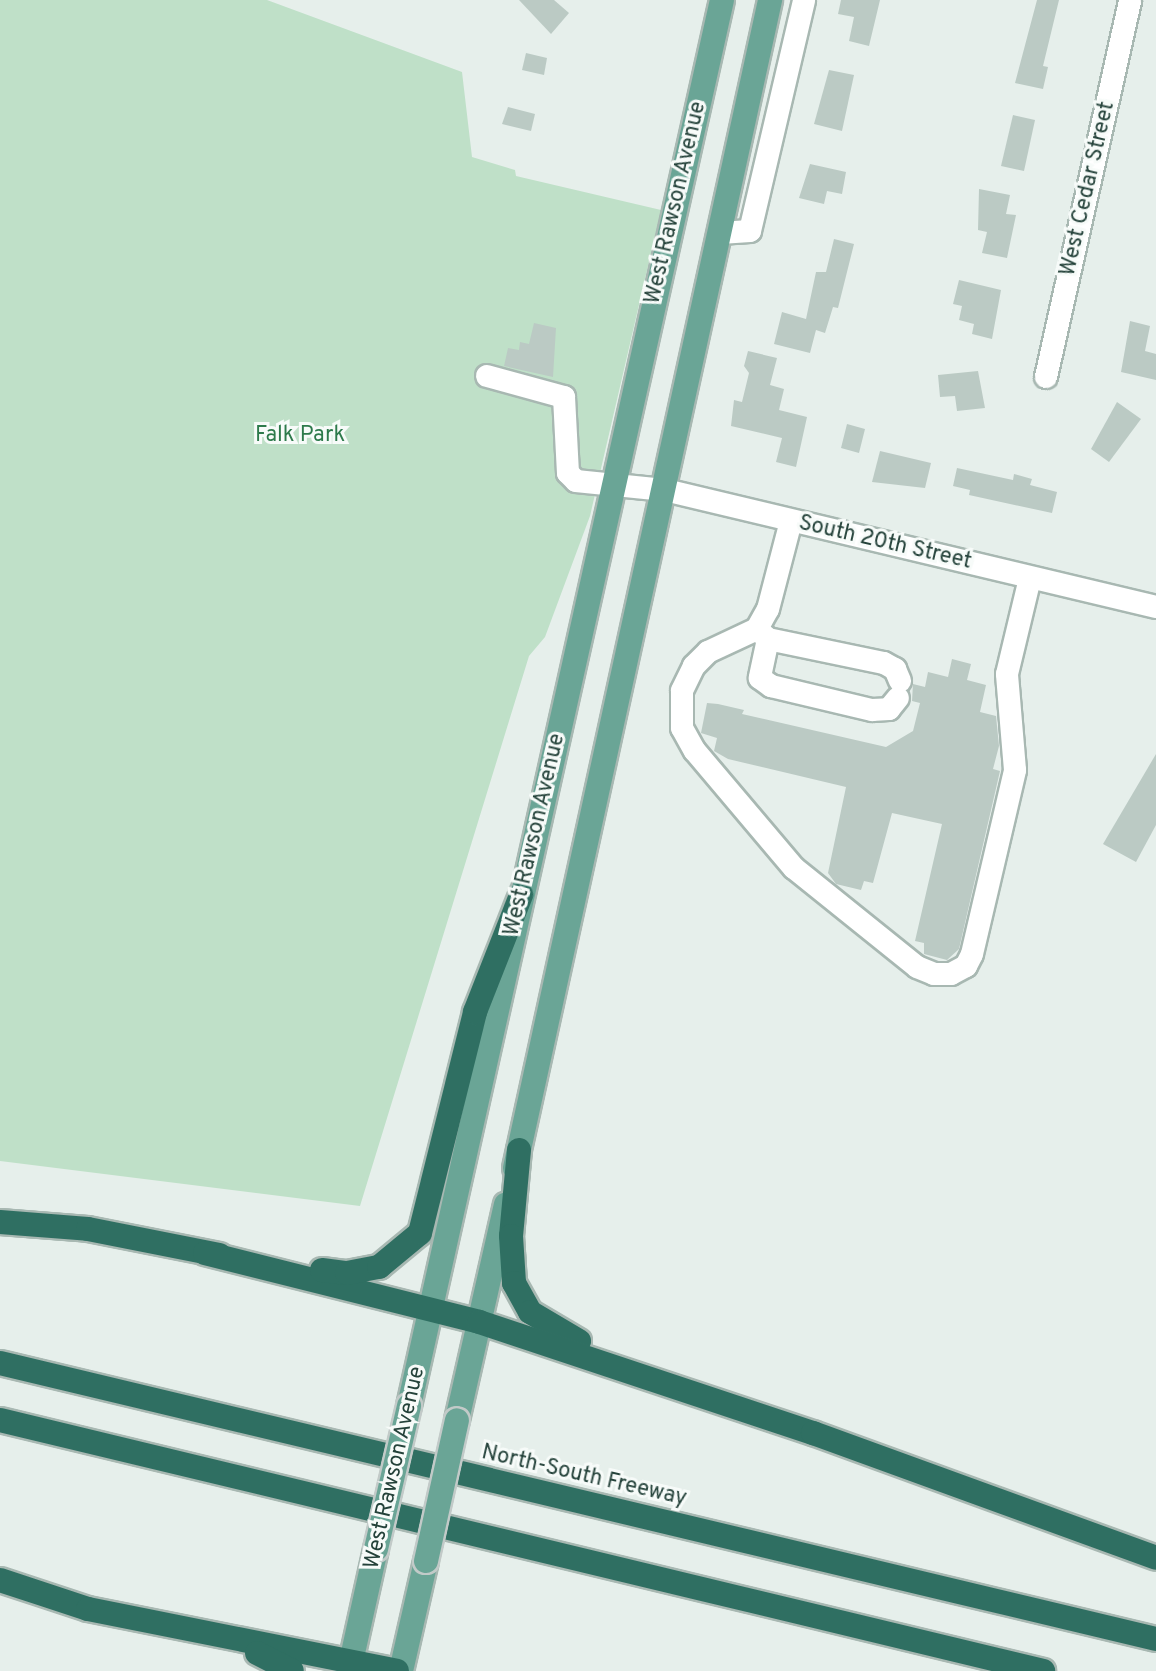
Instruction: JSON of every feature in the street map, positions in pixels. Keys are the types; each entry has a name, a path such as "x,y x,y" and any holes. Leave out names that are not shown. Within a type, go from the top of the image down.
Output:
{"highway":[{"path":"205,1253 347,1273 379,1267 413,1242 428,1219 475,1012 521,895"},
{"path":"519,1150 511,1236 520,1298 548,1326 668,1383"},
{"path":"0,1222 88,1229 205,1253 479,1322 668,1383 1156,1558"},
{"name":"North-South Freeway","path":"0,1363 1156,1639"},
{"path":"0,1420 1043,1671"},
{"path":"0,1580 88,1609 350,1667 399,1671"},
{"path":"226,1639 292,1671"}],"main road":[{"name":"West Rawson Avenue","path":"350,1667 722,0"},
{"path":"399,1671 519,1150 770,0"}],"street":[{"path":"720,233 750,231 804,0"},
{"name":"West Cedar Street","path":"1046,377 1130,0"},
{"name":"South 20th Street","path":"487,376 557,391 567,412 568,473 576,481 665,490 1156,607"},
{"path":"791,521 762,634 760,678 771,686 872,710 889,709 899,690 895,669 884,663 762,634 708,652 694,666 682,691 682,728 794,868 917,967 934,974 951,974 966,966 972,954 1015,770 1007,674 1030,578"}],"green space":[{"name":"Falk Park","path":"0,0 267,0 462,72 472,157 515,170 516,176 661,210 590,516 545,637 529,656 360,1206 0,1161"}],"building":[{"path":"519,0 554,0 569,13 551,34"},
{"path":"841,0 880,0 869,46 849,41 854,17 838,14"},
{"path":"1037,0 1059,0 1043,66 1048,67 1043,89 1015,83"},
{"path":"526,53 547,58 544,75 522,70"},
{"path":"829,70 854,75 842,131 814,124"},
{"path":"508,107 535,114 531,131 502,124"},
{"path":"1013,115 1035,120 1024,171 1001,166"},
{"path":"810,164 846,172 842,194 827,191 824,204 799,198"},
{"path":"979,189 1010,195 1006,214 1016,215 1007,258 982,253 987,232 978,230"},
{"path":"834,239 854,244 838,308 833,307 825,333 816,330 810,353 774,344 782,312 806,319 816,272 826,272"},
{"path":"959,280 1001,290 992,339 972,334 974,324 959,320 962,306 953,304"},
{"path":"1130,321 1150,326 1145,351 1156,354 1156,380 1121,372"},
{"path":"534,323 556,328 553,377 504,366 508,348 519,350 520,342 529,344"},
{"path":"748,351 777,358 770,385 784,389 779,410 807,417 796,467 776,462 782,438 731,426 734,400 742,402 749,373 744,366"},
{"path":"978,371 985,408 957,411 955,396 940,397 938,375"},
{"path":"1117,402 1141,419 1109,462 1091,449"},
{"path":"847,424 865,429 859,453 841,448"},
{"path":"880,451 931,463 925,488 872,482"},
{"path":"957,468 1013,480 1014,474 1032,479 1030,485 1057,492 1052,513 969,495 970,490 953,486"},
{"path":"952,659 971,664 967,680 986,685 980,712 996,716 999,746 993,769 1000,771 959,949 947,960 924,954 924,943 915,941 942,824 892,813 873,883 864,881 861,890 836,884 828,873 846,787 728,759 714,751 717,738 701,733 707,703 886,747 913,731 920,703 912,701 913,684 925,687 928,672 948,677"},
{"path":"1156,754 1156,825 1136,862 1103,844"}]}
